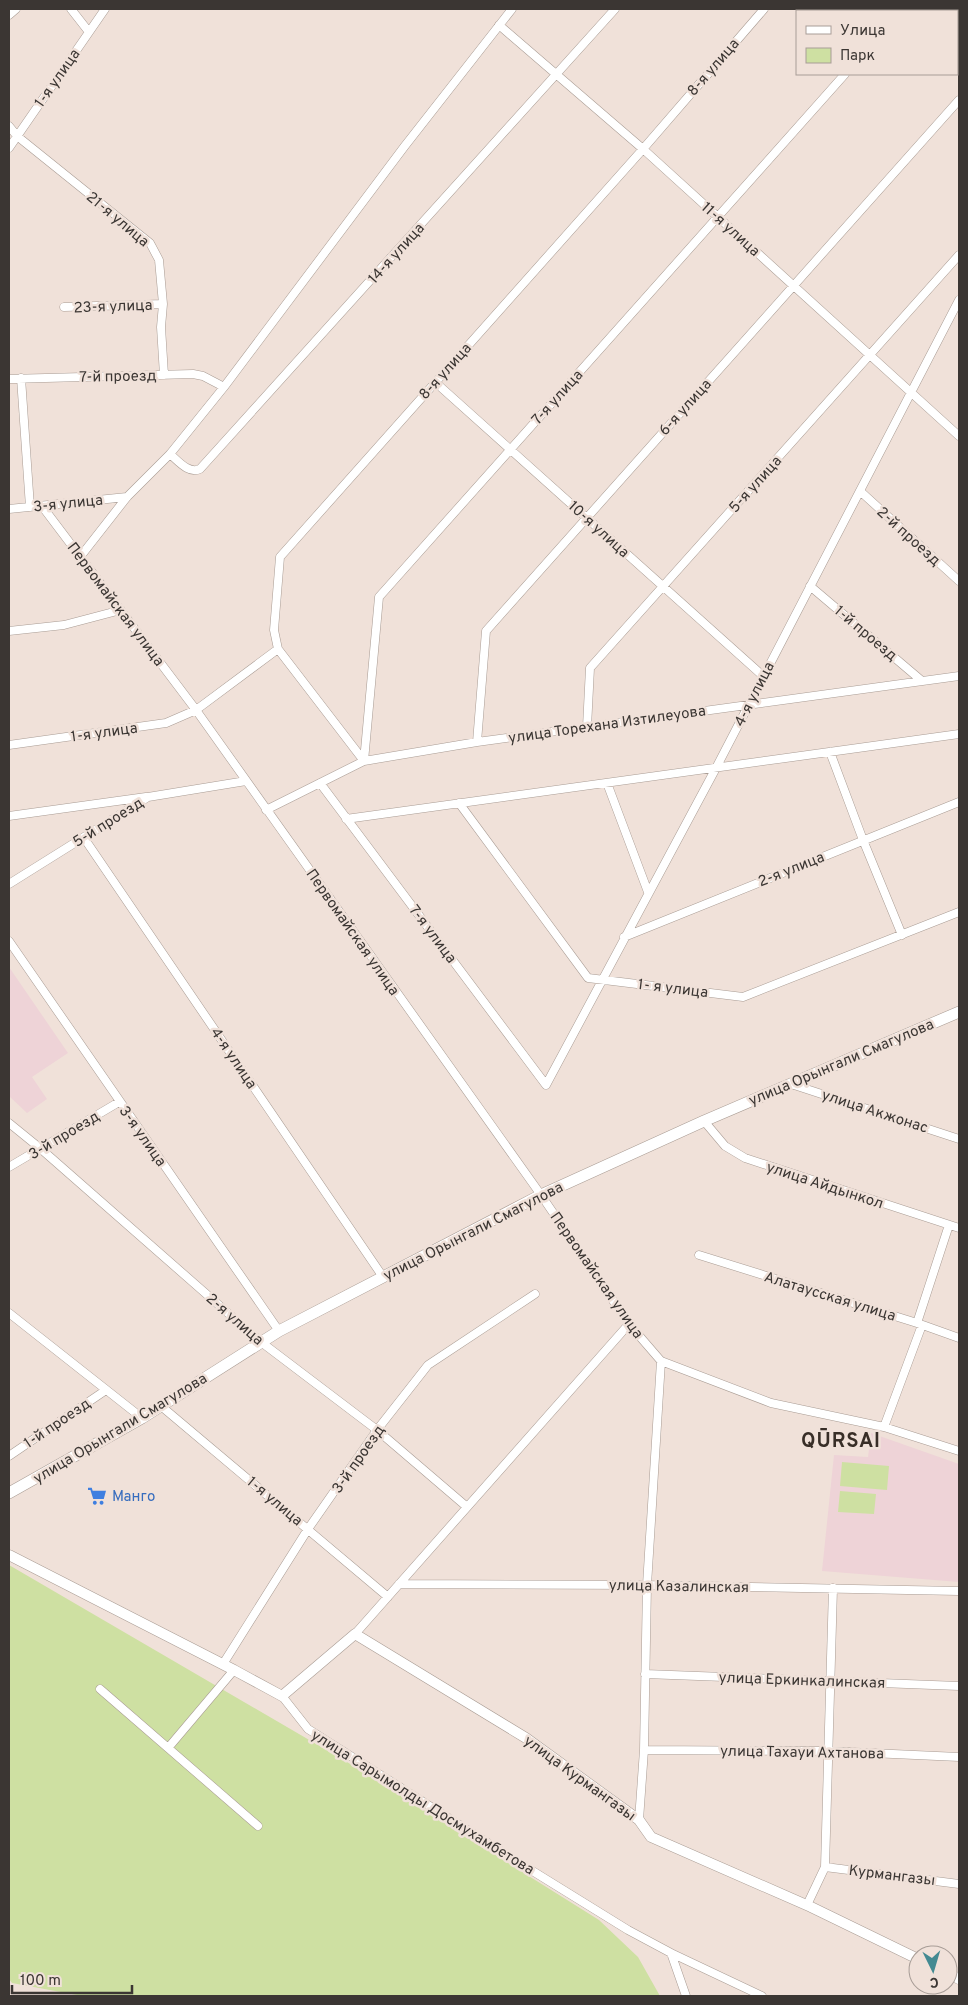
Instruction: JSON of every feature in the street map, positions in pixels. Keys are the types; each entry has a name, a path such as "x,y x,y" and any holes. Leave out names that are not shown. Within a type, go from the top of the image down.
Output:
{"main road":[{"name":"улица Орынгали Смагулова","path":"9,1493 142,1418 279,1330 541,1195 704,1121 959,1012"}],"street":[{"path":"9,15 16,9"},
{"path":"71,9 89,32"},
{"name":"1-я улица","path":"9,148 105,9"},
{"path":"80,557 127,497 170,454 224,386 404,147 512,9"},
{"name":"14-я улица","path":"170,454 189,470 195,471 200,469 615,9"},
{"name":"8-я улица","path":"364,761 278,649 274,630 280,557 643,149 764,9"},
{"name":"11-я улица","path":"499,26 643,149 959,436"},
{"name":"7-я улица","path":"364,761 380,597 844,75"},
{"name":"6-я улица","path":"477,742 486,631 959,100"},
{"name":"21-я улица","path":"9,126 16,136 150,243 159,260 163,304 161,327 164,374"},
{"name":"5-я улица","path":"587,727 590,668 959,255"},
{"name":"4-я улица","path":"546,1085 716,768 959,300"},
{"name":"23-я улица","path":"64,307 163,304"},
{"name":"7-й проезд","path":"9,379 164,374 198,375 224,386"},
{"path":"22,378 30,507"},
{"name":"10-я улица","path":"435,382 763,676"},
{"name":"2-й проезд","path":"860,491 959,580"},
{"name":"3-я улица","path":"9,509 127,497"},
{"name":"Первомайская улица","path":"42,506 196,710 541,1195 629,1324 661,1361"},
{"name":"1-й проезд","path":"810,586 922,681"},
{"path":"9,631 64,625 121,610"},
{"name":"1-я улица","path":"9,745 166,723 196,710 278,649"},
{"name":"улица Торехана Изтилеуова","path":"266,810 364,761 477,742 959,676"},
{"path":"346,819 959,734"},
{"path":"830,752 862,840 902,935"},
{"name":"5-й проезд","path":"9,884 148,797 246,781"},
{"name":"7-я улица","path":"320,783 546,1085"},
{"path":"606,783 648,892"},
{"path":"9,816 148,797"},
{"name":"2-я улица","path":"624,938 959,802"},
{"name":"1- я улица","path":"458,803 588,978 602,978 743,997 959,912"},
{"name":"4-я улица","path":"84,838 383,1277"},
{"name":"3-я улица","path":"9,941 279,1330"},
{"name":"улица Акжонас","path":"790,1084 959,1139"},
{"name":"3-й проезд","path":"9,1168 119,1102"},
{"name":"улица Айдынкол","path":"704,1121 725,1146 745,1158 959,1228"},
{"name":"2-я улица","path":"9,1123 261,1342 378,1430 466,1507"},
{"path":"884,1427 919,1324 949,1225"},
{"name":"Алатаусская улица","path":"700,1255 959,1338"},
{"name":"3-й проезд","path":"222,1664 308,1529 378,1430 428,1365 534,1294"},
{"path":"9,1313 142,1418"},
{"path":"282,1696 355,1634 629,1324"},
{"path":"639,1820 644,1750 648,1585 661,1361 771,1403 884,1427 959,1451"},
{"name":"1-й проезд","path":"9,1456 106,1390"},
{"name":"1-я улица","path":"161,1406 388,1597"},
{"name":"улица Сарымолды Досмухамбетова","path":"9,1555 282,1696 308,1729 518,1862 628,1930 671,1953 762,1996"},
{"name":"улица Казалинская","path":"399,1584 648,1585 959,1592"},
{"path":"808,1905 825,1867 833,1588"},
{"name":"улица Курмангазы","path":"355,1634 526,1738 639,1820 651,1837 808,1905 908,1954"},
{"path":"168,1748 234,1670"},
{"name":"улица Еркинкалинская","path":"645,1674 959,1686"},
{"path":"100,1689 258,1826"},
{"name":"улица Тахауи Ахтанова","path":"644,1750 827,1751 959,1757"},
{"name":"Курмангазы","path":"825,1867 959,1884"},
{"path":"671,1953 686,1996"}],"shaded area":[{"path":"9,967 68,1053 32,1077 47,1099 27,1113 9,1096"},
{"path":"871,1433 959,1464 959,1582 822,1571 834,1455 868,1457"}],"green space":[{"path":"842,1462 889,1466 887,1490 840,1486"},
{"path":"840,1491 876,1494 874,1514 838,1512"},
{"path":"9,1565 347,1762 599,1920 638,1957 660,1996 94,1996 77,1995 12,1983 9,1979"}],"place":[{"name":"Манго","path":"97,1496"}],"district":[{"name":"QŪRSAI","path":"841,1440"}]}
